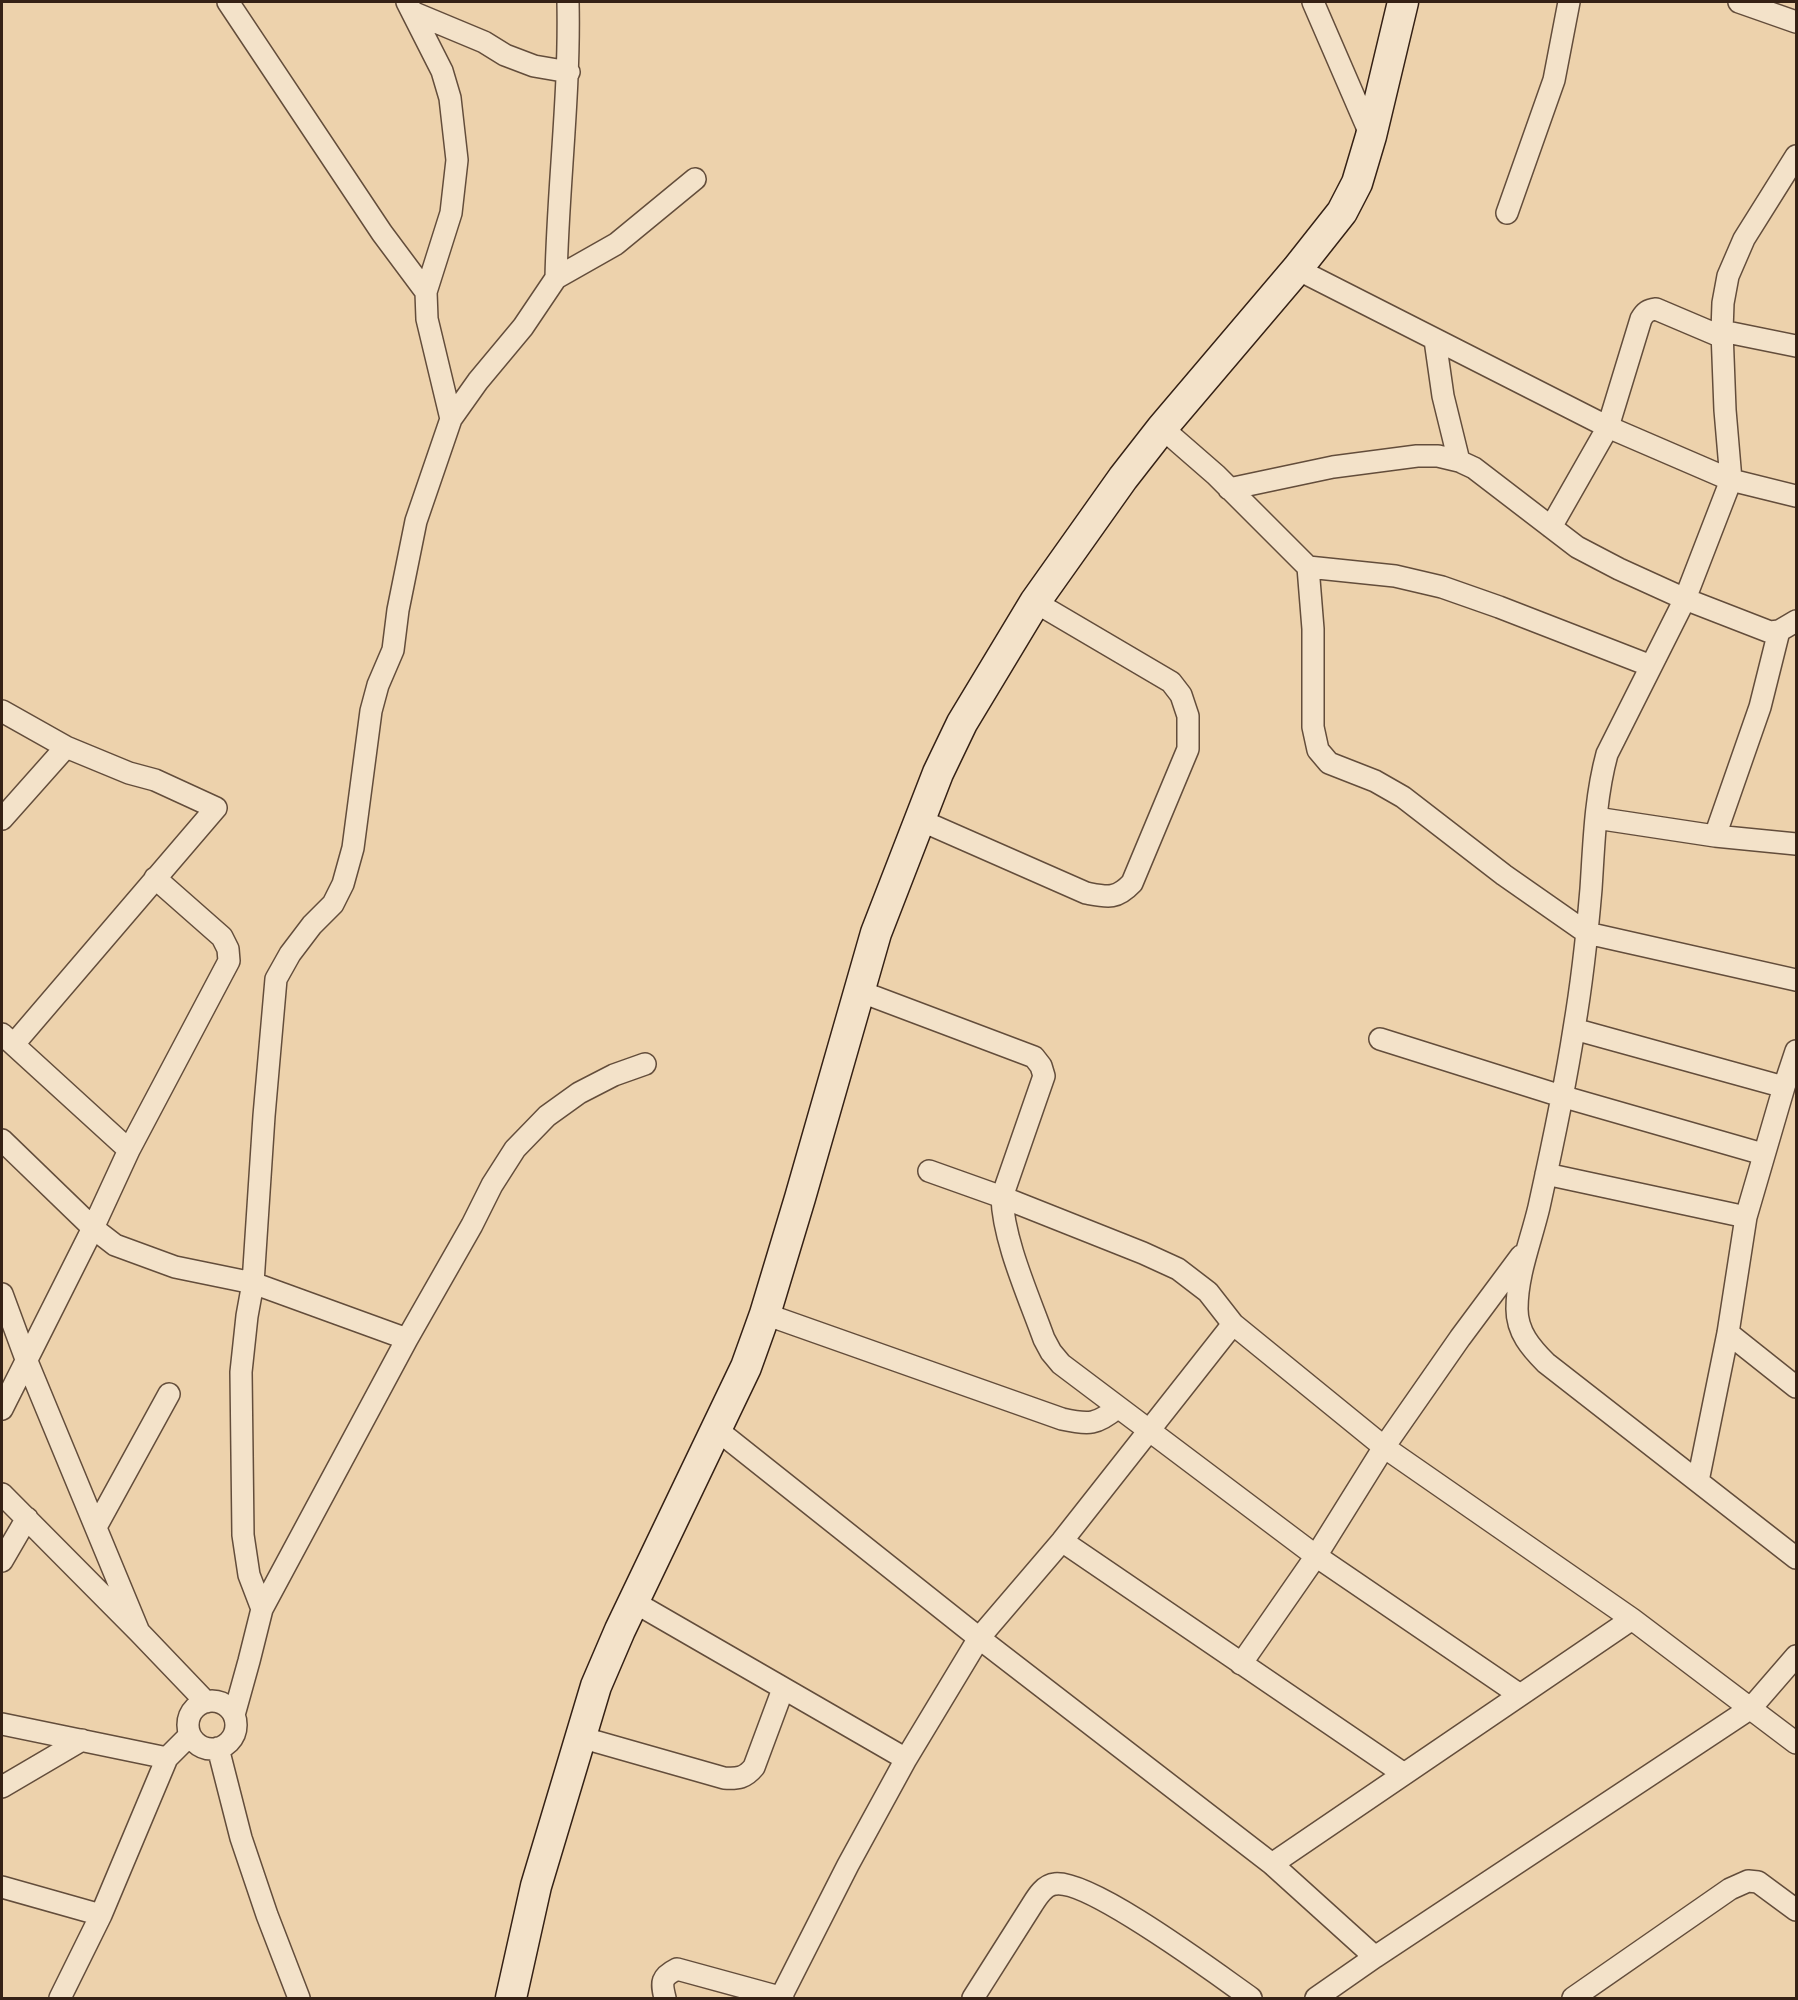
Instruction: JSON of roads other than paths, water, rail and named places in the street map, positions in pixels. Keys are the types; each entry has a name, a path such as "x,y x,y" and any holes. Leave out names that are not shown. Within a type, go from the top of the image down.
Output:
{"street":[{"path":"228,2 382,233 426,292"},
{"path":"556,278 558,207 569,72 568,2"},
{"path":"1313,2 1371,136"},
{"path":"511,1998 536,1886 596,1686 746,1367 765,1314 800,1198 876,933 938,773 962,723 1035,602 1123,478 1342,212 1356,183 1371,136 1403,2"},
{"path":"1507,213 1554,80 1569,2"},
{"path":"1739,2 1797,22"},
{"path":"410,7 442,70 450,98 457,160 451,213 426,292 427,319 451,419"},
{"path":"410,7 484,42 505,55 534,66 569,72"},
{"path":"1797,156 1744,239 1728,276 1723,303 1722,334 1731,480 1685,599 1607,754 1599,781 1587,933 1574,1029 1546,1174 1519,1280 1517,1311 1521,1331 1530,1348 1546,1363 1797,1558"},
{"path":"262,1609 249,1575 243,1534 241,1372 253,1283 276,979 290,954 312,925 333,904 343,884 353,848 371,711 378,686 393,650 398,610 416,521 451,419 478,381 523,327 556,278 616,244 695,179"},
{"path":"1297,269 1608,427 1731,480 1797,496"},
{"path":"1551,527 1608,427 1641,319 1649,310 1656,309 1722,334 1797,346"},
{"path":"1435,340 1443,396 1459,461"},
{"path":"1162,428 1229,489 1308,567 1395,576 1442,587 1651,666"},
{"path":"1229,489 1333,467 1417,456 1438,456 1459,461 1474,468 1577,547 1619,569 1754,627 1770,632 1788,626"},
{"path":"1308,567 1313,629 1313,727 1318,750 1329,763 1376,781 1403,797 1504,875 1587,933 1797,980"},
{"path":"920,820 1086,893 1106,897 1116,896 1132,883 1188,749 1188,716 1181,695 1171,682 1035,602"},
{"path":"1715,836 1760,707 1771,668 1788,626"},
{"path":"2,711 66,747 129,773 155,780 216,808 155,879 8,1039 129,1150"},
{"path":"2,819 66,747"},
{"path":"1596,818 1715,836 1797,844"},
{"path":"2,1409 93,1228 129,1150 229,961 228,949 222,937 155,879"},
{"path":"859,991 1034,1057 1041,1066 1044,1076 1002,1197 1002,1212 1008,1236 1044,1339 1061,1364 1316,1556 1520,1695"},
{"path":"1574,1029 1784,1087"},
{"path":"1380,1039 1561,1096 1763,1154"},
{"path":"1698,1481 1728,1334 1746,1217 1763,1154 1797,1051"},
{"path":"234,1715 222,1703 206,1701 192,1711 188,1727 190,1735 195,1742 210,1749 226,1745 235,1731 234,1715 262,1609 407,1339 472,1226 492,1185 515,1149 547,1116 579,1093 614,1075 645,1064"},
{"path":"2,1140 93,1228 115,1245 175,1267 253,1283 407,1339"},
{"path":"929,1171 1002,1197 1178,1269 1208,1292 1233,1324 1384,1447 1632,1619 1797,1743"},
{"path":"1546,1174 1746,1217"},
{"path":"1242,1664 1316,1556 1384,1447 1460,1338 1530,1244"},
{"path":"2,1294 26,1359 140,1632"},
{"path":"765,1314 1062,1419 1091,1423 1104,1419 1118,1407"},
{"path":"665,1998 662,1983 666,1974 677,1969 782,1998 848,1865 906,1758 979,1638 1062,1540 1233,1324"},
{"path":"1728,1334 1797,1387"},
{"path":"96,1527 169,1394"},
{"path":"716,1429 979,1638 1272,1864 1375,1957"},
{"path":"2,1494 206,1701"},
{"path":"2,1561 27,1518"},
{"path":"1062,1540 1404,1774"},
{"path":"634,1602 906,1758"},
{"path":"1272,1864 1632,1619"},
{"path":"1316,1998 1751,1708 1797,1656"},
{"path":"580,1737 724,1778 736,1779 747,1775 754,1767 783,1689"},
{"path":"2,1724 167,1758"},
{"path":"60,1998 101,1915 167,1758 190,1735"},
{"path":"2,1787 82,1740"},
{"path":"218,1748 241,1838 299,1998"},
{"path":"1574,1998 1730,1889 1748,1881 1758,1882 1797,1910"},
{"path":"977,1996 1041,1891 1053,1884 1070,1885 1088,1892 1178,1946 1251,1998"},
{"path":"2,1887 101,1915"}]}
